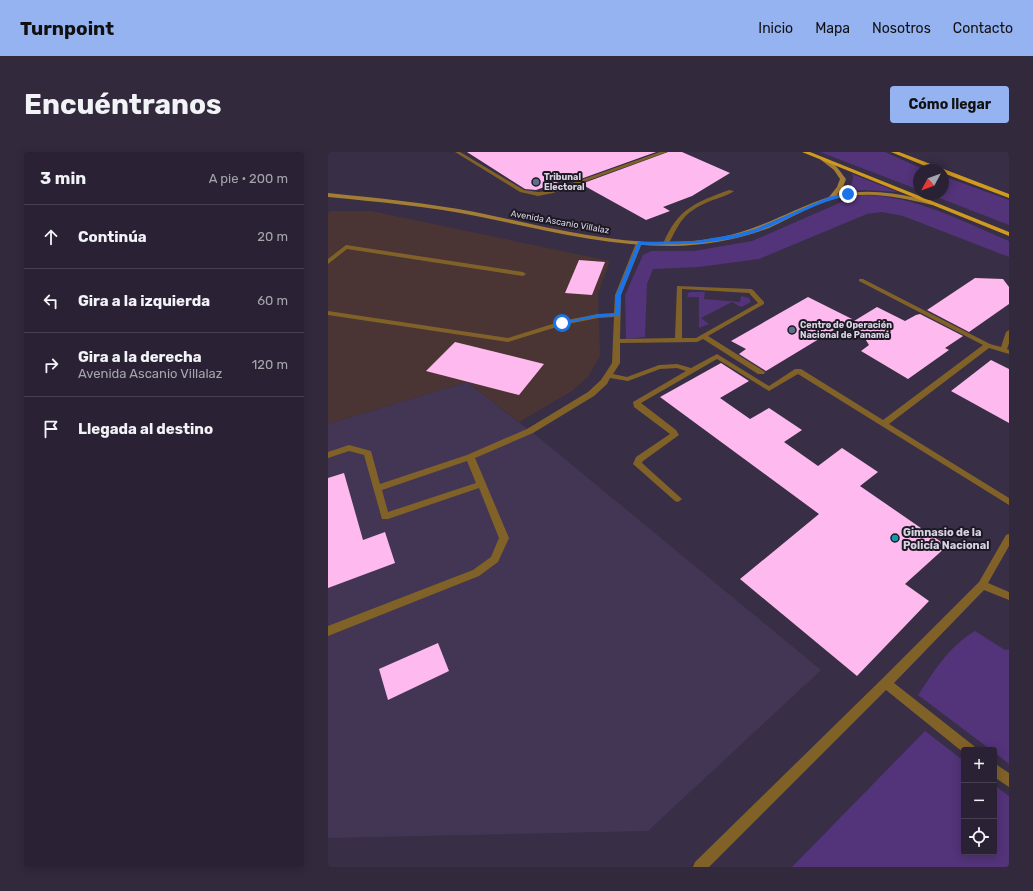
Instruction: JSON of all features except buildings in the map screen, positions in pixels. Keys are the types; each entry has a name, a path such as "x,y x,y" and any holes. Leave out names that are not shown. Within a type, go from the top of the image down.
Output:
{"highway":[{"path":"805,152 1009,234"},
{"path":"894,152 926,164"},
{"path":"949,173 1009,196"}],"main road":[{"path":"823,159 836,169 843,179 840,187 831,198"},
{"name":"Avenida Ascanio Villalaz","path":"328,195 384,200 448,209 580,237 666,244 695,243 737,236 757,230 831,198 854,194 875,193 902,196 932,203"}],"lane":[{"path":"457,152 522,191 538,194 551,192 665,152"},
{"path":"666,244 670,232 681,216 694,206 731,191"},
{"path":"377,488 470,457 530,431 591,394 604,382 616,363 618,295 639,243"},
{"path":"328,262 346,247 523,274"},
{"path":"861,280 988,345 1006,351 1009,332"},
{"path":"617,341 697,340 762,303 751,291 679,286 678,340"},
{"path":"328,313 508,340 562,323 598,316 618,315"},
{"path":"703,336 761,372"},
{"path":"884,424 988,345"},
{"path":"678,498 636,464 639,459 674,435 673,432 637,405 637,402 717,356 769,389 798,371 1009,502"},
{"path":"608,375 628,378 659,367 677,366 692,370"},
{"path":"328,455 349,448 368,453 385,518 482,484"},
{"path":"328,630 476,573 495,559 504,538 470,457"},
{"path":"700,867 886,683 982,585 1009,538"},
{"path":"982,585 1009,596"},
{"path":"886,683 966,747"},
{"path":"997,771 1009,781"}],"shaded area":[{"path":"820,152 885,152 913,165 913,188"},
{"path":"852,174 898,192 863,190 839,194 851,187 853,177"},
{"path":"949,178 1009,200 1009,225 944,200 949,200"},
{"path":"864,195 883,196 902,200 956,218 1009,241 1009,257 903,216 882,212 867,214 759,259 699,267 653,269 647,284 645,337 626,339 625,295 643,255 651,251 694,251 752,241 853,197"},
{"path":"330,211 371,211 610,261 598,293 600,356 588,377 572,391 519,422 467,382 328,424 328,213"},
{"path":"705,292 704,299 740,302 741,296 749,298 751,302 741,307 732,302 701,318 709,324 699,328 699,297 687,297 688,293"},
{"path":"467,382 543,441 821,670 648,831 328,838 328,424"},
{"path":"975,631 1005,650 1009,649 1009,764 997,754 997,747 987,747 918,695 949,652"},
{"path":"925,731 961,759 961,855 997,855 997,787 1009,796 1009,867 792,867"}],"place":[{"name":"Tribunal Electoral","path":"536,182"},
{"name":"Centro de Operación Nacional de Panamá","path":"792,330"},
{"name":"Gimnasio de la Policía Nacional","path":"895,538"}],"route":[{"path":"562,323 598,316 618,315 618,295 639,243 695,243 737,236 757,230 831,198 848,194"}]}
